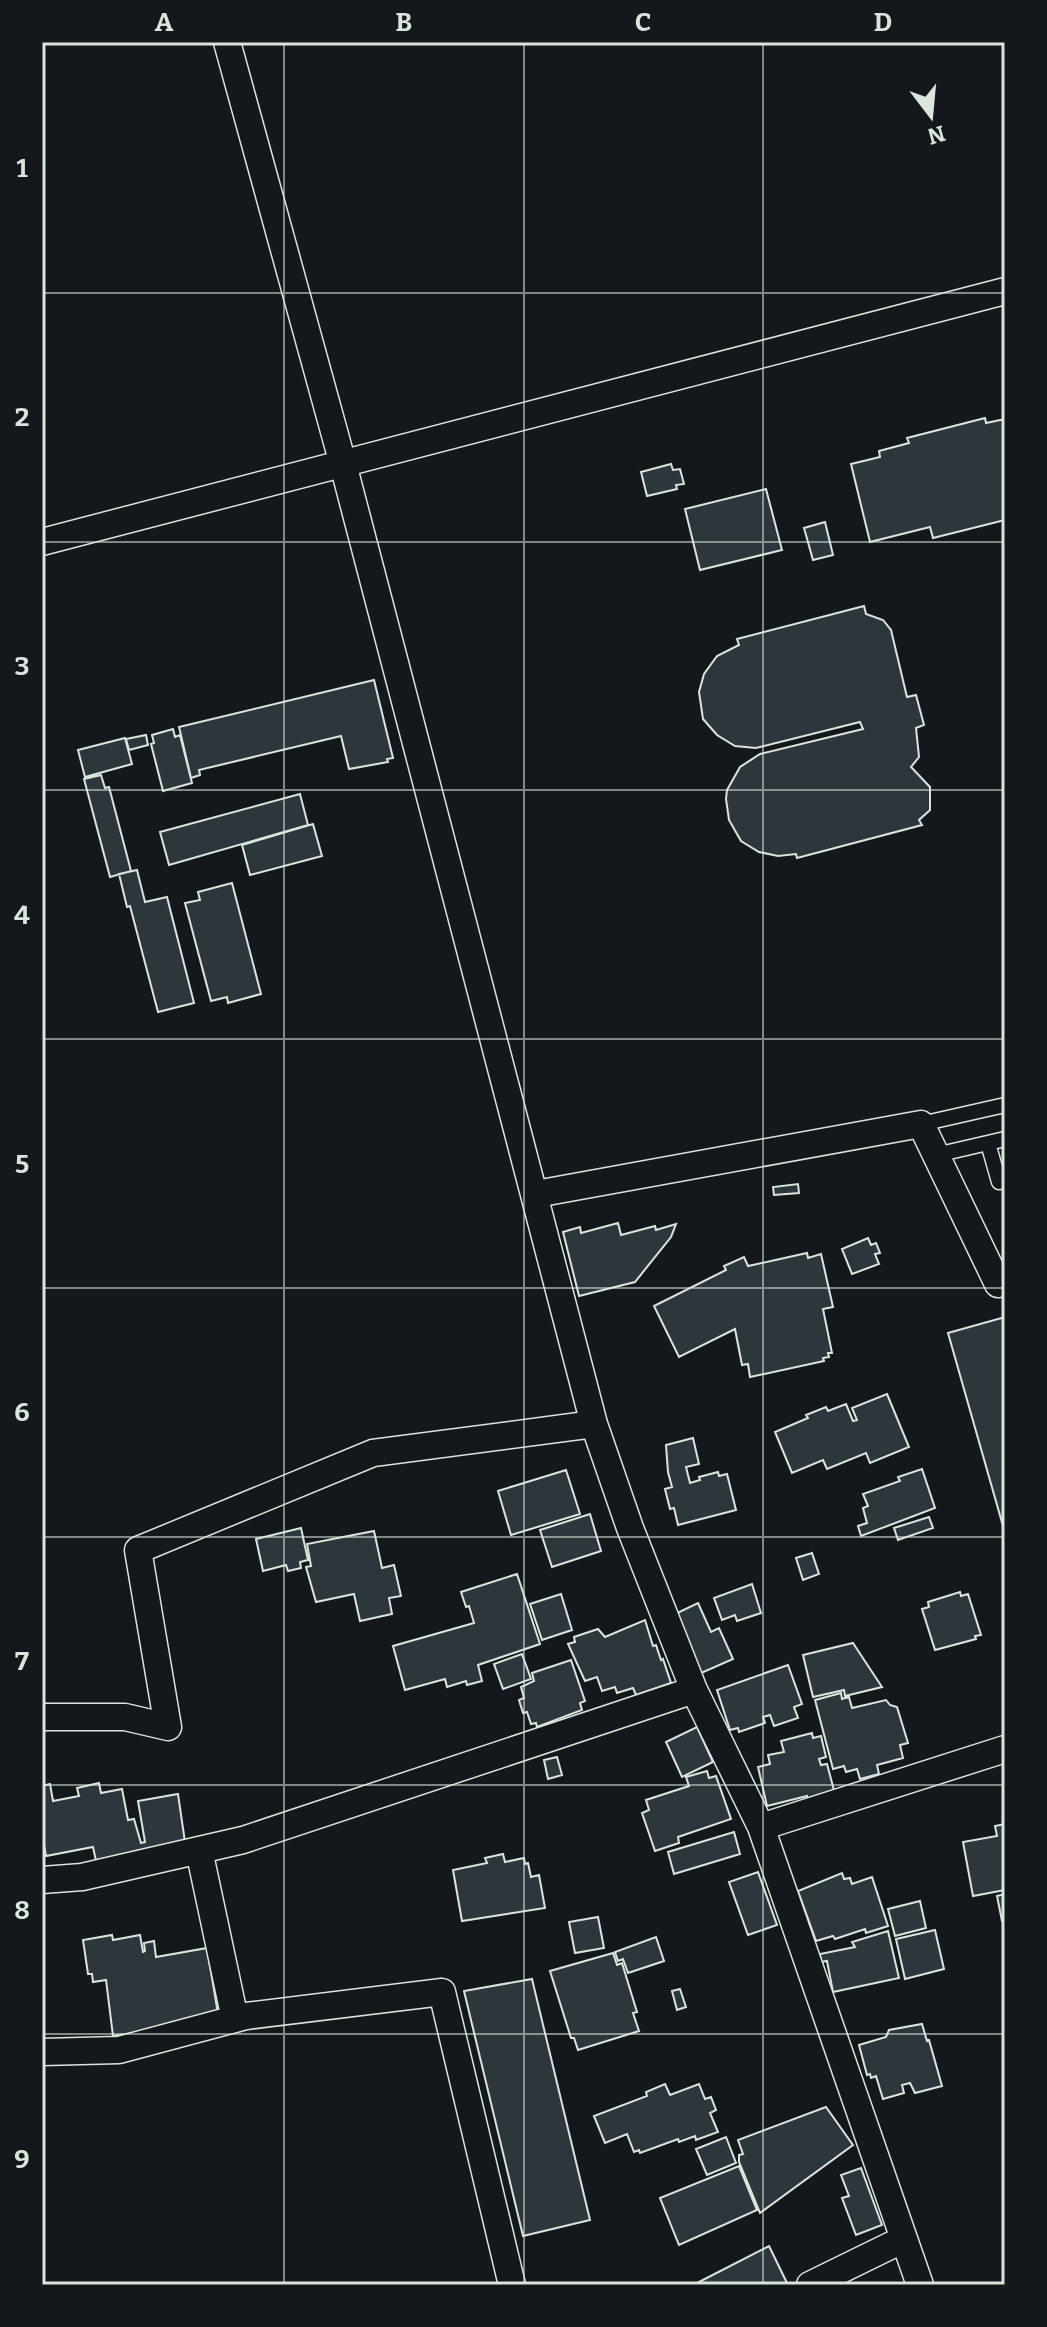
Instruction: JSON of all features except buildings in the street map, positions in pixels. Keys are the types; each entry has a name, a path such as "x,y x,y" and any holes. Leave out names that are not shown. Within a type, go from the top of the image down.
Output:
{"street":[{"path":"227,42 343,464 594,1424 630,1528 694,1690 761,1827 920,2285"},
{"path":"42,542 1005,291"},
{"path":"536,1194 921,1124 998,1284 1005,1282"},
{"path":"42,1717 125,1717 168,1727 138,1550 373,1453 594,1424"},
{"path":"42,1880 82,1877 243,1840 694,1690"},
{"path":"761,1827 1005,1749"},
{"path":"199,1850 235,2019"},
{"path":"42,2052 119,2050 235,2019 442,1992 512,2285"},
{"path":"810,2285 904,2239"}],"lane":[{"path":"921,1124 1005,1105"},
{"path":"936,1155 1005,1139"},
{"path":"988,1143 999,1182 1005,1180"}]}
